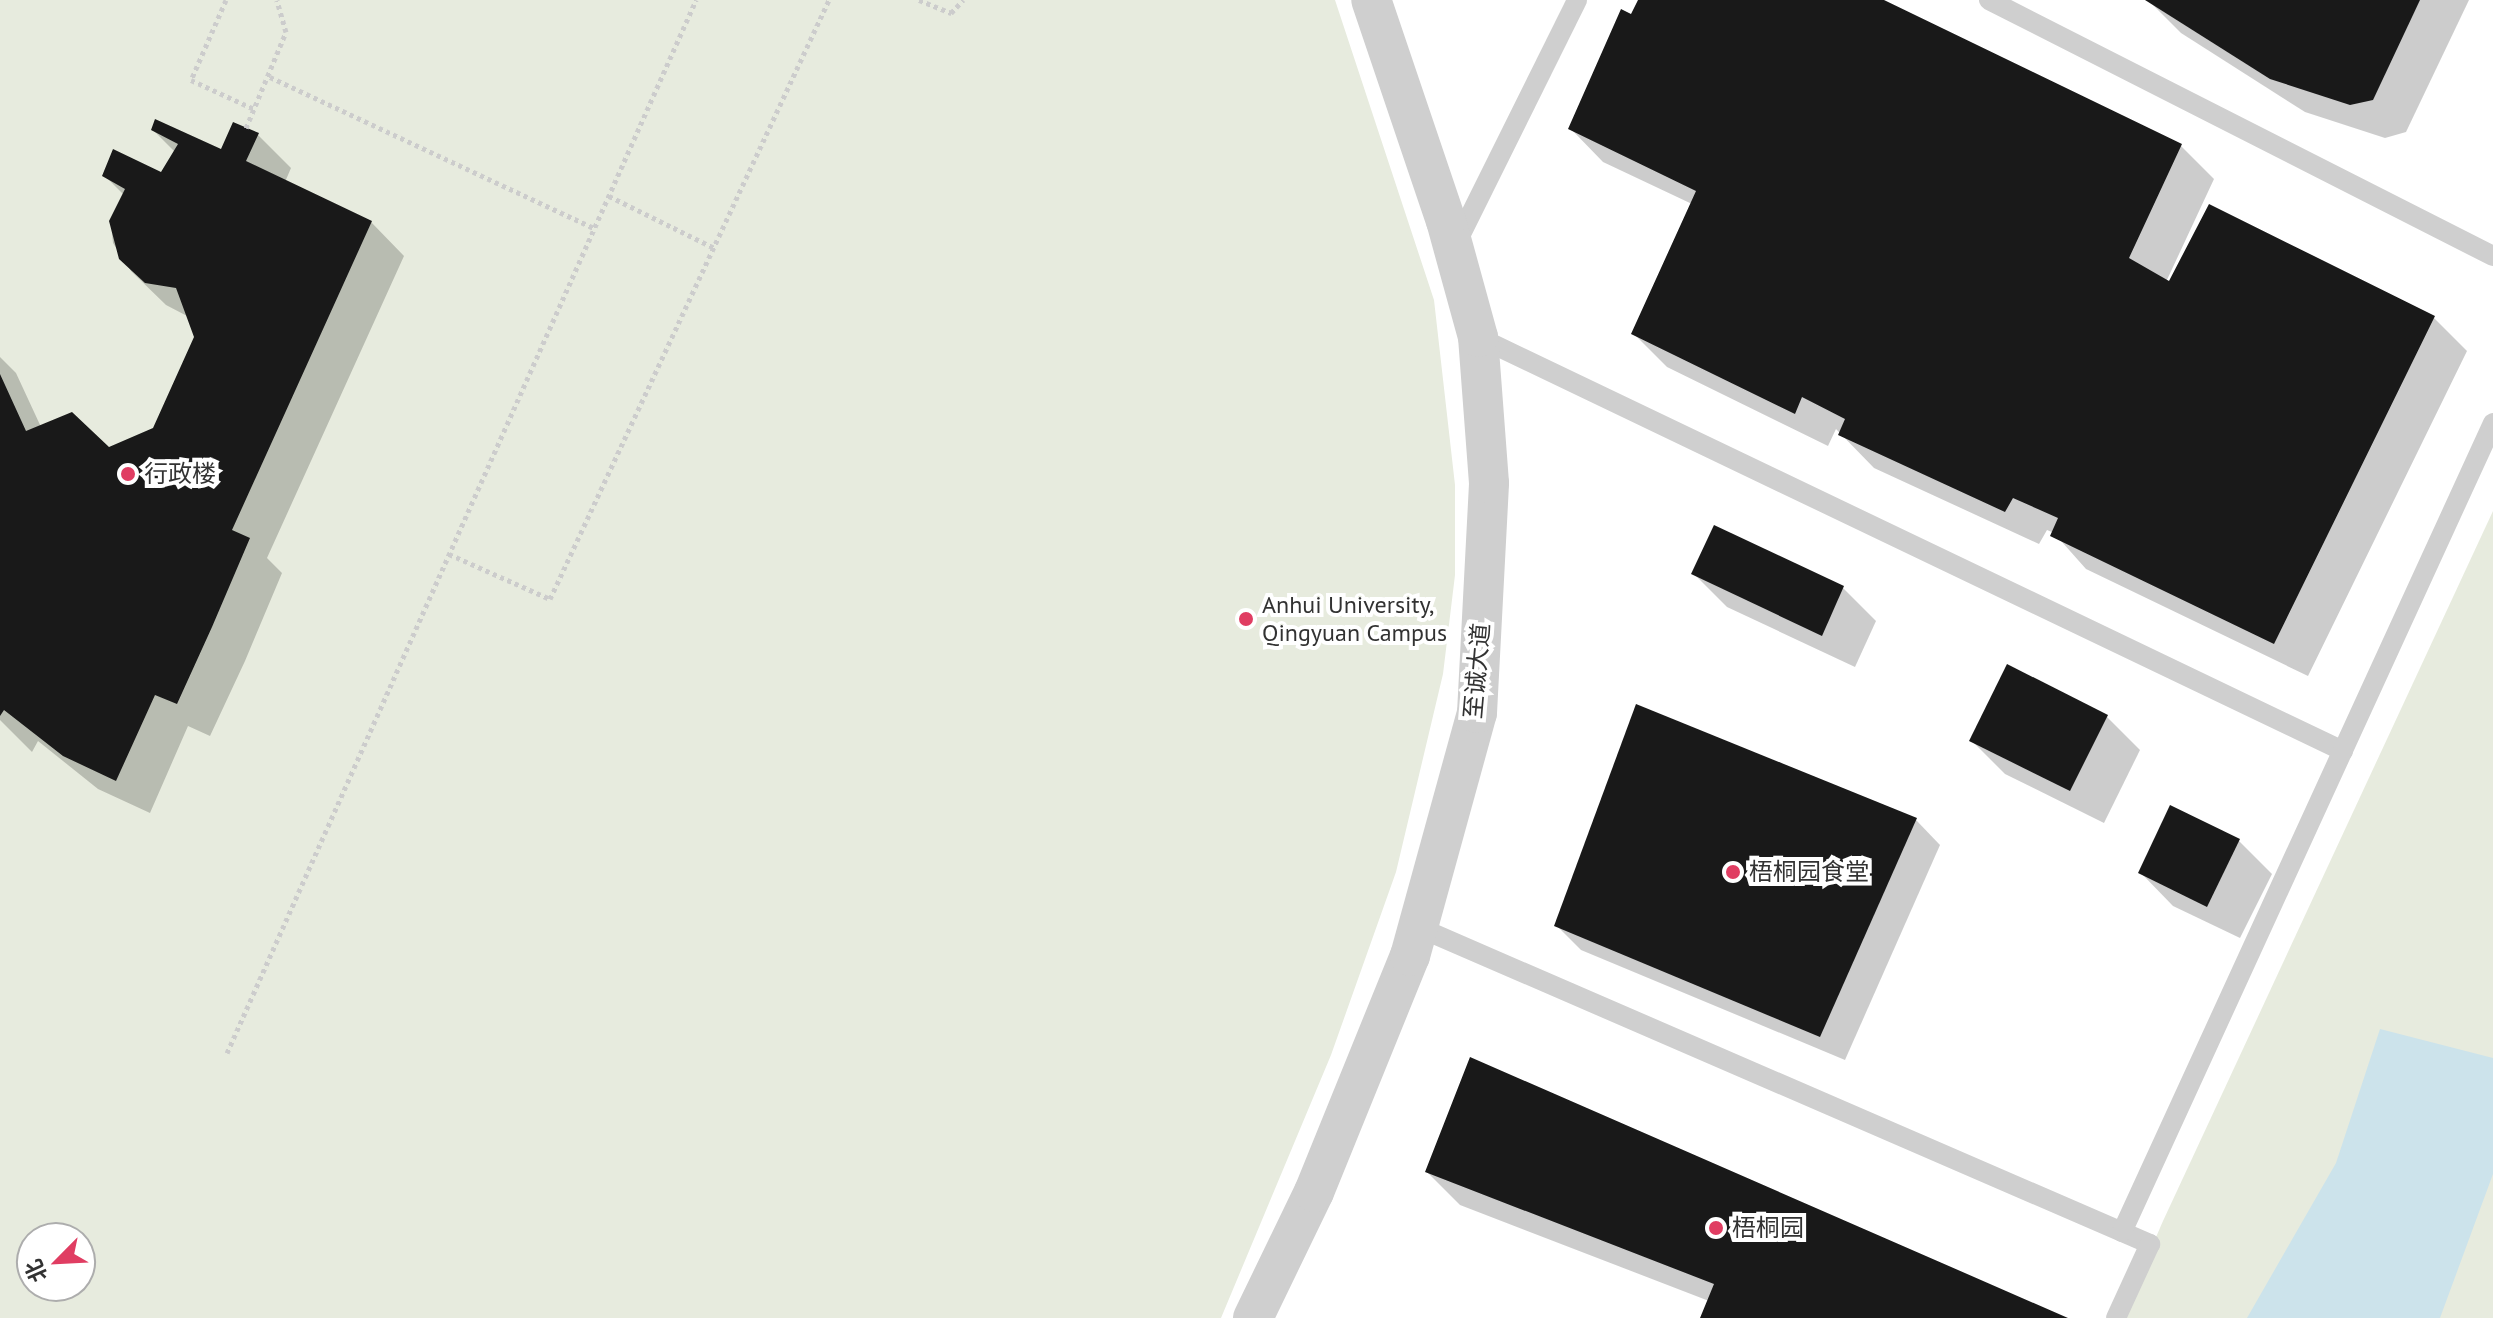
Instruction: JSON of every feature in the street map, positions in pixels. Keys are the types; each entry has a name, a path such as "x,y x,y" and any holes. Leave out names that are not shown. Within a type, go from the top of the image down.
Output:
{"street":[{"name":"至诚大道","path":"1253,1318 1314,1192 1418,927 1477,713 1489,483 1478,337 1454,248 1371,0"}],"lane":[{"path":"1454,248 1577,0"},
{"path":"1989,0 2493,256"},
{"path":"1478,337 2343,751"},
{"path":"2122,1232 2493,423"},
{"path":"1418,927 2150,1244 2116,1318"}],"path":[{"path":"226,0 191,80 254,109"},
{"path":"246,128 270,77 286,32 277,0"},
{"path":"227,1053 696,0"},
{"path":"449,554 550,599 829,0"},
{"path":"919,0 951,13 963,0"},
{"path":"270,77 594,228"},
{"path":"609,196 714,248"}],"shaded area":[{"path":"0,0 1335,0 1434,300 1455,485 1455,575 1443,674 1396,872 1331,1055 1221,1318 0,1318"},
{"path":"2493,511 2493,1318 2121,1318 2163,1221"}],"water":[{"path":"2380,1029 2493,1058 2493,1174 2440,1318 2247,1318 2336,1163"}],"building":[{"path":"1638,0 1884,0 2182,144 2129,258 2169,281 2209,204 2435,316 2274,644 2050,536 2058,518 2013,498 2005,512 1838,435 1845,419 1802,397 1795,414 1631,334 1696,191 1568,129 1621,9 1631,14"},
{"path":"2145,0 2420,0 2373,100 2350,105 2270,79"},
{"name":"行政楼","path":"155,119 221,149 233,122 259,133 246,161 372,221 232,530 250,538 177,704 155,695 116,781 63,756 4,710 0,716 0,374 26,431 72,412 109,447 153,428 194,337 176,288 145,283 119,259 109,221 125,189 102,176 113,149 161,172 178,144 151,130"},
{"path":"1714,525 1844,586 1822,636 1691,574"},
{"path":"2007,664 2108,715 2070,791 1969,741"},
{"name":"梧桐园食堂","path":"1636,704 1917,818 1820,1037 1554,926"},
{"path":"2170,805 2240,839 2207,907 2138,873"},
{"name":"梧桐园","path":"1470,1057 2068,1318 1700,1318 1714,1284 1425,1172"}],"place":[{"name":"行政楼","path":"128,474"},
{"name":"Anhui University, Qingyuan Campus","path":"1246,619"},
{"name":"梧桐园食堂","path":"1733,872"},
{"name":"梧桐园","path":"1716,1228"}]}
